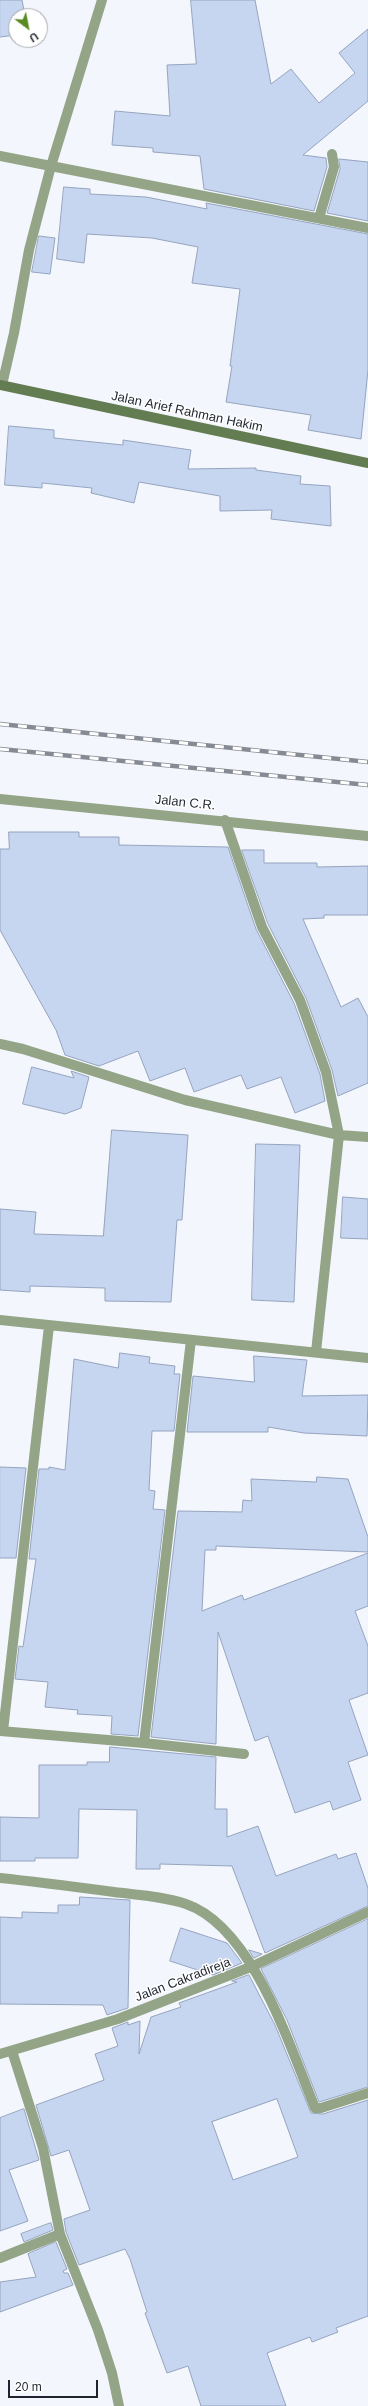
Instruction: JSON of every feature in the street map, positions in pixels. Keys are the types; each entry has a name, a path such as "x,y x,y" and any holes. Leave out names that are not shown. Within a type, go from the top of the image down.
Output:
{"main road":[{"name":"Jalan Arief Rahman Hakim","path":"1,385 368,463"}],"street":[{"path":"1,385 14,333 30,250 51,166 102,0"},
{"path":"319,218 334,167 332,154"},
{"path":"0,156 368,228"},
{"name":"Jalan C.R.","path":"0,799 225,820 368,836"},
{"path":"225,820 262,926 300,1000 316,1043 326,1072 339,1135 316,1352"},
{"path":"0,1044 24,1049 185,1100 339,1135 368,1137"},
{"path":"0,1320 368,1358"},
{"path":"49,1326 2,1731 144,1742 244,1754"},
{"path":"144,1742 191,1340"},
{"path":"0,1878 139,1895 186,1904 206,1914 230,1936 254,1966 315,2108 321,2108 368,2093"},
{"name":"Jalan Cakradireja","path":"0,2054 12,2052 118,2019 254,1966 368,1912"},
{"path":"12,2052 44,2148 60,2234 98,2330 112,2373 119,2406"},
{"path":"0,2258 60,2234"}],"building":[{"path":"0,0 22,0 24,8 8,8 8,36 0,37"},
{"path":"191,0 255,0 271,84 291,69 319,103 355,73 339,53 368,29 368,101 303,155 326,158 327,167 314,211 204,189 200,156 153,152 153,148 112,145 115,111 170,116 167,65 196,64"},
{"path":"339,159 368,162 368,221 327,213 340,169"},
{"path":"64,187 90,189 90,194 146,197 207,209 206,203 368,234 368,370 361,439 308,430 311,415 226,402 232,366 230,366 240,289 192,283 198,247 152,238 87,234 84,263 57,259"},
{"path":"39,236 55,238 50,274 32,272"},
{"path":"9,426 54,430 54,438 123,445 123,440 191,450 188,469 256,468 256,470 301,476 300,484 330,486 331,526 271,519 272,510 220,511 220,496 139,482 134,503 91,493 92,488 42,483 42,488 5,485"},
{"path":"9,832 79,832 79,837 119,837 119,845 228,847 256,929 294,1003 320,1074 325,1101 295,1113 281,1077 247,1089 241,1075 194,1092 185,1068 150,1081 138,1051 99,1066 65,1055 56,1030 0,930 0,849 9,849"},
{"path":"242,850 264,850 264,863 317,863 317,867 368,866 368,915 324,915 324,918 303,919 341,1007 358,998 368,1017 368,1083 338,1096 332,1070 306,998 268,924"},
{"path":"32,1067 74,1078 71,1071 89,1077 81,1108 65,1114 23,1104"},
{"path":"112,1130 188,1135 182,1220 177,1220 171,1302 105,1301 105,1288 30,1286 30,1292 0,1290 0,1209 36,1212 34,1234 103,1236"},
{"path":"256,1144 300,1145 294,1302 252,1300"},
{"path":"343,1197 368,1199 368,1239 341,1238"},
{"path":"120,1353 150,1357 149,1363 175,1366 174,1374 180,1374 174,1431 152,1431 149,1490 155,1491 153,1509 165,1510 138,1736 111,1734 112,1716 77,1714 78,1710 45,1707 48,1682 15,1679 19,1646 23,1647 36,1559 29,1559 39,1469 49,1469 49,1467 65,1470 74,1359 118,1368"},
{"path":"254,1356 307,1360 302,1396 368,1395 367,1436 304,1433 268,1427 268,1432 187,1432 193,1376 254,1382"},
{"path":"0,1467 26,1468 16,1558 0,1558"},
{"path":"317,1477 348,1479 368,1537 368,1552 216,1546 216,1550 205,1550 202,1611 242,1595 244,1600 368,1553 368,1606 355,1611 368,1646 368,1693 349,1700 368,1755 348,1762 361,1800 333,1810 330,1801 295,1813 268,1736 255,1741 218,1632 216,1744 151,1737 178,1511 242,1512 243,1500 252,1501 251,1479 316,1482"},
{"path":"110,1747 216,1757 215,1809 227,1809 227,1837 258,1826 276,1876 336,1854 338,1859 356,1853 368,1888 368,1906 265,1953 232,1866 160,1864 160,1869 136,1869 137,1810 79,1809 78,1858 35,1858 35,1861 0,1861 0,1817 39,1818 39,1765 87,1765 87,1762 109,1762"},
{"path":"80,1897 130,1900 128,2008 107,2015 103,2005 0,2004 0,1917 22,1918 22,1912 58,1913 58,1905 79,1905"},
{"path":"368,1919 368,2087 319,2102 287,2020 261,1969"},
{"path":"181,1928 227,1943 242,1963 213,1975 170,1961"},
{"path":"249,1950 262,1954 254,1958"},
{"path":"249,1975 275,2025 311,2113 323,2114 368,2100 368,2316 336,2328 338,2332 312,2342 310,2337 267,2353 286,2406 201,2406 188,2366 167,2373 145,2313 147,2312 130,2259 125,2249 79,2265 66,2232 64,2219 90,2210 69,2150 51,2156 36,2105 104,2080 95,2054 118,2046 112,2028 128,2022 128,2025 140,2021 139,2054 151,2017 181,2007 179,2003 237,1982 232,1981","holes":["277,2099 298,2157 233,2180 212,2122"]},
{"path":"24,2109 39,2160 9,2170 28,2221 0,2231 0,2118"},
{"path":"51,2223 53,2230 24,2242 21,2234"},
{"path":"56,2242 67,2269 63,2271 64,2273 68,2273 73,2285 0,2312 0,2282 36,2277 28,2254"}],"railway":[{"path":"0,724 368,762"},
{"path":"0,749 368,785"}]}
